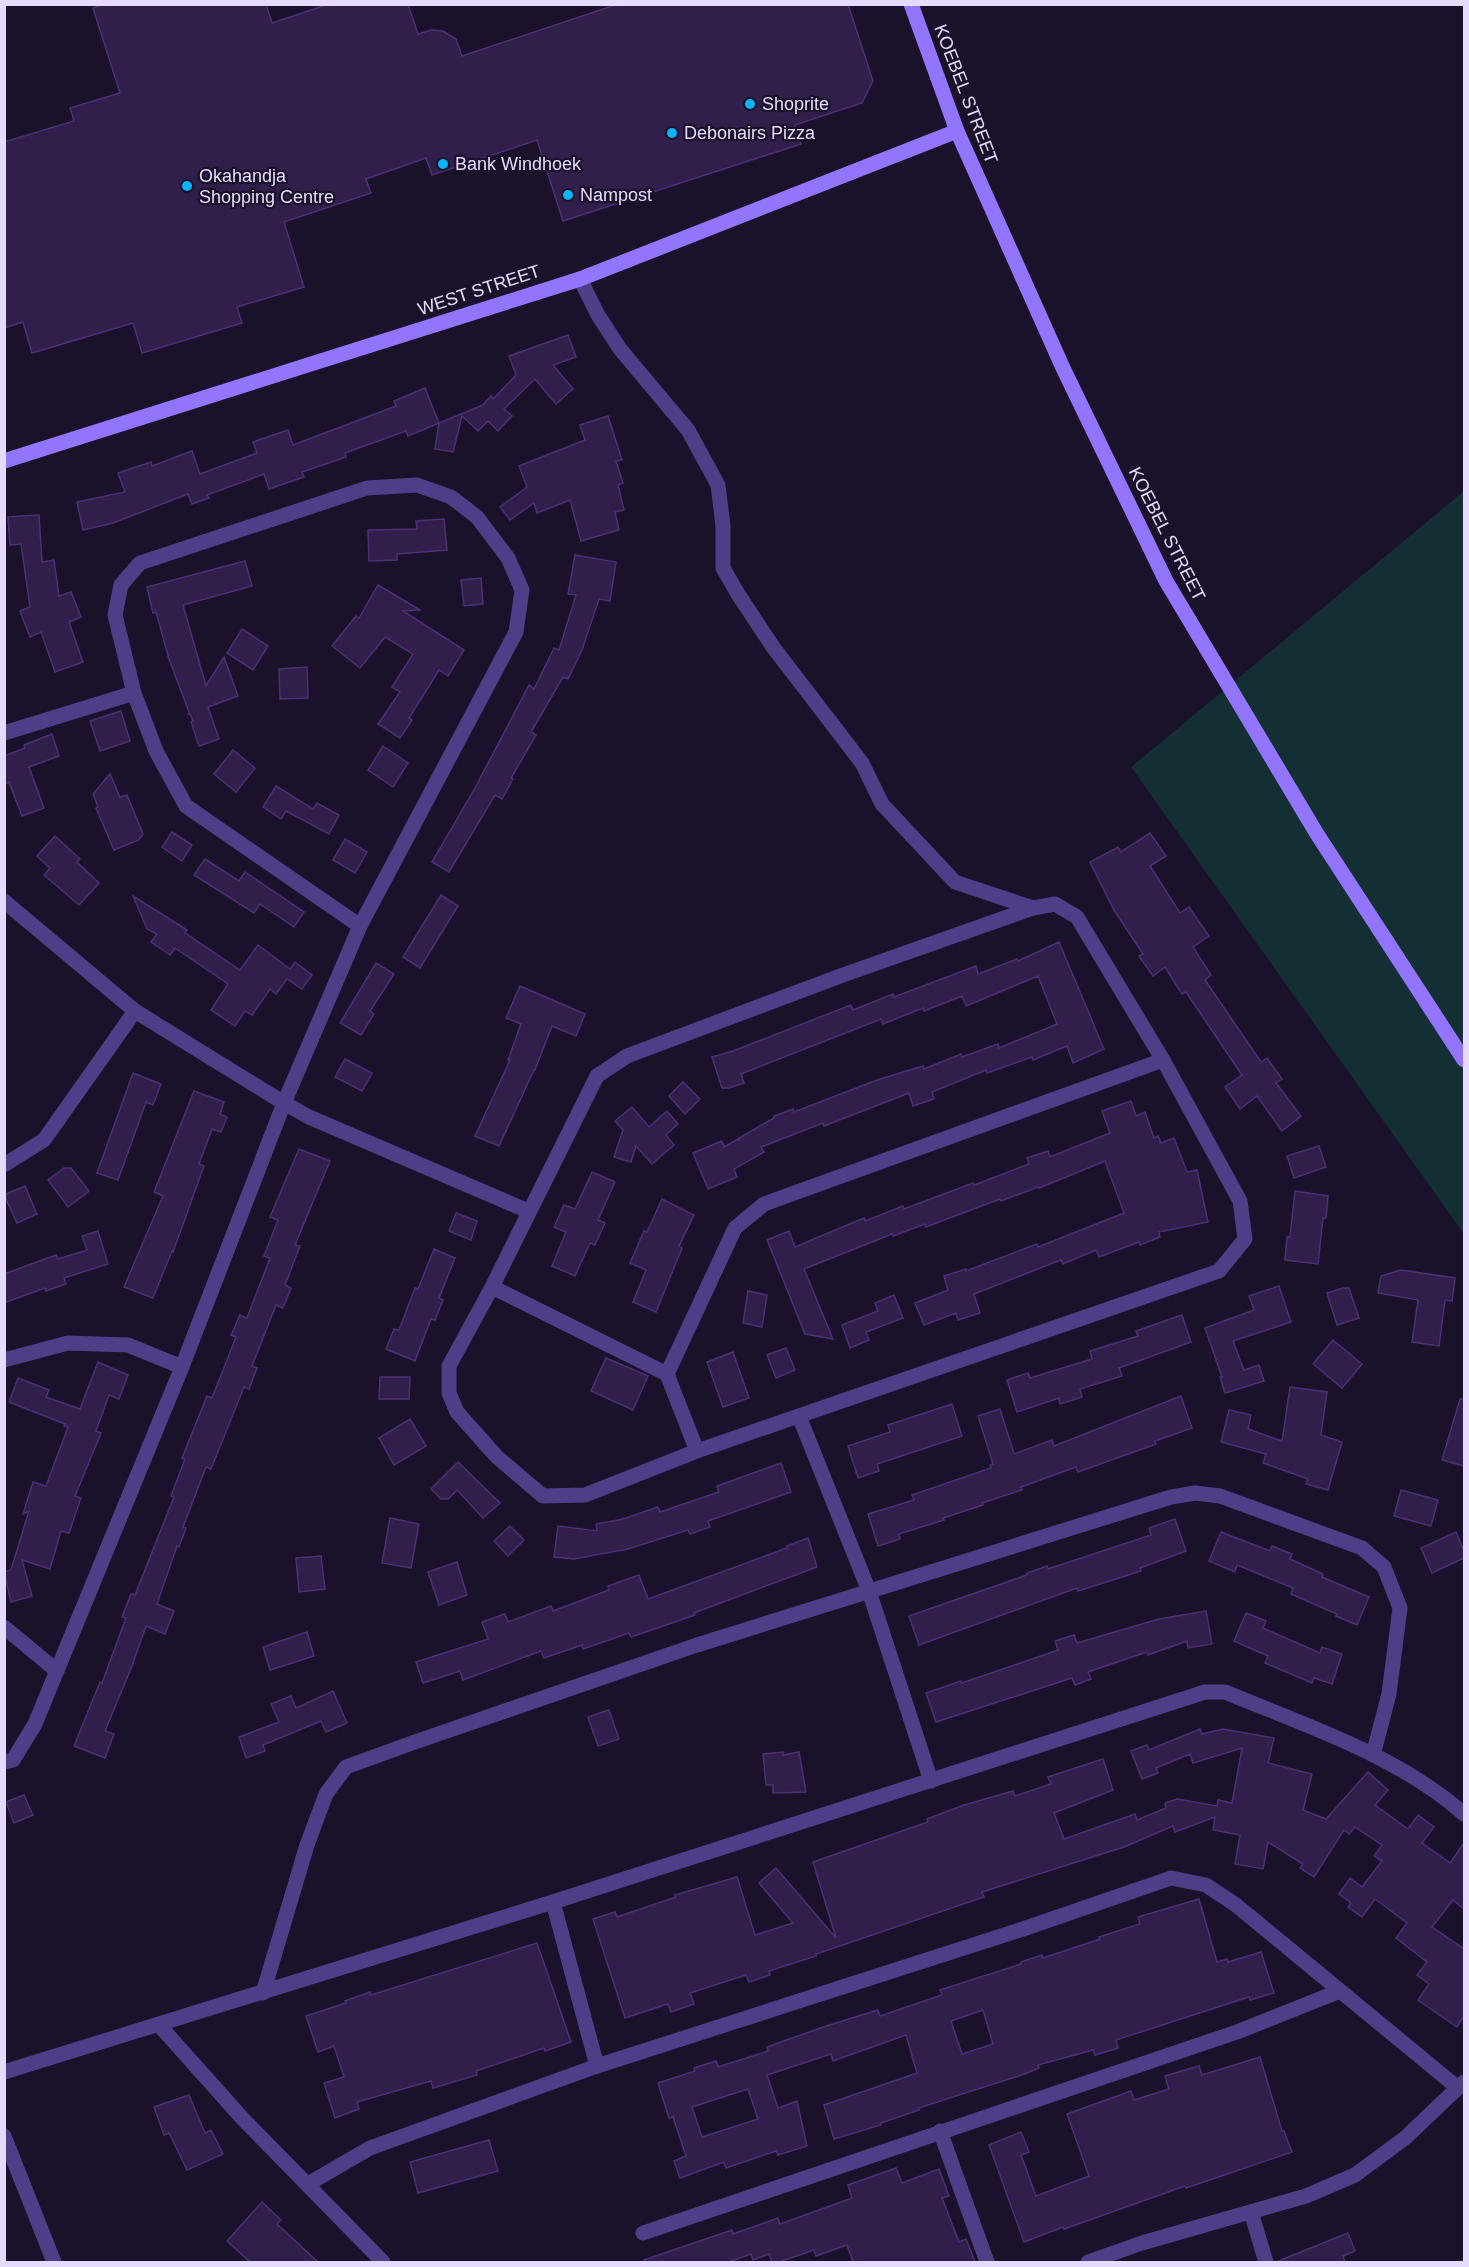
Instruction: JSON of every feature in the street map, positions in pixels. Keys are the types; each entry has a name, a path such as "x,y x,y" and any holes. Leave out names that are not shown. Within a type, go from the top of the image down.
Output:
{"main road":[{"name":"KOEBEL STREET","path":"911,4 957,131 1063,368 1166,581 1317,834 1464,1060"},
{"name":"WEST STREET","path":"4,461 580,279 957,131"}],"street":[{"path":"580,279 598,315 620,349 688,430 718,485 723,526 723,568 773,646 862,763 882,804 955,882 1033,908"},
{"path":"4,1762 13,1760 35,1724 182,1367 284,1103 360,926 516,632 522,590 508,558 477,517 451,497 417,484 367,488 140,563 121,585 115,615 134,693 156,751 186,806 360,926"},
{"path":"4,733 134,693"},
{"path":"4,901 135,1011 284,1103 309,1117 528,1211"},
{"path":"1055,904 1077,918 1163,1060 1240,1201 1245,1239 1219,1270 697,1451 585,1495 543,1496 497,1457 458,1412 448,1393 449,1366 492,1287 597,1076 627,1056 832,979 1033,908 1055,904"},
{"path":"4,1165 44,1140 135,1011"},
{"path":"667,1374 735,1228 764,1204 1163,1060"},
{"path":"492,1287 667,1374 697,1451"},
{"path":"4,1360 68,1343 128,1345 182,1367"},
{"path":"800,1416 869,1591 931,1781"},
{"path":"263,1993 307,1845 326,1794 346,1767 697,1645 1171,1497 1195,1493 1220,1497 1362,1548 1384,1567 1400,1608 1389,1694 1373,1755"},
{"path":"4,1627 57,1671"},
{"path":"4,2072 553,1902 1205,1692 1225,1692 1373,1755 1439,1791 1464,1814"},
{"path":"308,2184 370,2148 597,2066 1023,1929 1171,1878 1206,1885 1236,1905 1286,1944 1340,1991 1461,2085 1405,2138 1355,2175 1306,2196 1142,2243 1088,2262"},
{"path":"553,1902 597,2066"},
{"path":"643,2233 1237,2032 1340,1991"},
{"path":"159,2025 243,2120 383,2262"},
{"path":"940,2132 987,2262"},
{"path":"4,2136 54,2262"},
{"path":"1251,2212 1266,2262"}],"green space":[{"path":"1464,491 1464,1234 1131,767"}],"building":[{"name":"Okahandja Shopping Centre","path":"105,4 266,4 272,23 329,4 408,4 418,34 431,30 443,31 456,39 462,56 618,4 848,4 873,81 862,103 795,125 801,144 563,221 537,140 432,175 426,158 366,179 371,193 284,222 304,287 237,307 242,323 142,353 133,323 32,353 23,322 4,328 4,142 74,121 70,108 120,93 93,8"},
{"path":"568,335 576,357 553,365 573,389 556,404 535,379 504,409 512,416 498,431 488,421 478,431 462,416 453,452 435,449 439,423 483,405 491,396 493,399 516,375 509,356"},
{"path":"425,388 439,423 408,436 406,431 345,453 346,457 302,472 304,477 269,489 264,474 207,495 209,498 192,504 188,494 113,523 83,530 77,502 125,492 118,473 151,462 152,466 192,451 200,474 257,453 253,442 288,430 293,445 396,406 394,401"},
{"path":"608,416 622,460 616,461 623,483 618,485 624,510 615,512 619,530 581,541 570,500 537,513 534,503 510,520 500,507 527,487 519,466 585,440 580,425"},
{"path":"39,515 42,562 54,560 59,596 71,592 81,617 69,622 83,662 55,672 41,632 30,637 20,611 30,607 21,544 10,545 8,517"},
{"path":"444,519 447,550 397,554 397,560 369,561 368,530 417,529 416,521"},
{"path":"575,555 616,562 610,601 599,599 582,650 568,679 563,677 531,732 536,735 511,778 513,779 502,799 495,795 449,872 432,862 474,790 529,685 534,689 554,648 559,650 576,595 568,594"},
{"path":"245,561 252,586 183,605 206,686 224,657 238,696 208,707 219,739 199,746 191,722 193,721 188,714 169,659 156,612 153,613 147,587"},
{"path":"481,578 483,604 464,606 461,580"},
{"path":"378,585 420,610 403,611 464,650 448,676 439,670 409,718 412,720 400,738 378,724 400,692 392,687 413,654 385,637 360,668 332,646 356,616 359,618"},
{"path":"242,629 268,646 253,670 227,653"},
{"path":"307,667 308,698 280,699 279,669"},
{"path":"121,711 130,741 100,751 90,721"},
{"path":"52,734 59,756 29,767 44,808 22,816 9,782 4,784 4,756"},
{"path":"383,746 408,763 393,787 368,770"},
{"path":"233,750 255,768 236,792 214,774"},
{"path":"110,774 120,797 127,795 143,834 139,840 114,850 96,808 98,807 93,794"},
{"path":"276,786 313,809 317,803 339,815 329,834 286,811 281,819 263,807"},
{"path":"172,832 192,845 182,861 162,847"},
{"path":"1150,833 1166,856 1150,866 1180,913 1189,907 1209,936 1193,947 1211,975 1205,980 1261,1062 1267,1058 1282,1079 1276,1083 1301,1116 1282,1131 1257,1096 1240,1109 1225,1087 1242,1075 1186,992 1182,994 1165,967 1153,976 1139,956 1143,954 1114,910 1090,862 1118,847 1121,852"},
{"path":"55,836 80,859 77,862 99,883 79,905 44,875 50,868 37,856"},
{"path":"345,839 367,852 355,873 333,860"},
{"path":"205,859 239,881 245,872 304,912 294,927 260,904 254,913 194,875"},
{"path":"441,895 458,906 420,968 403,957"},
{"path":"133,896 187,930 185,933 240,970 258,945 290,969 295,962 312,975 302,989 287,979 276,994 270,989 252,1015 245,1011 235,1026 211,1010 228,984 175,948 170,955 151,942 157,934 147,929"},
{"path":"1059,942 1104,1049 1073,1063 1067,1046 1033,1060 1032,1057 987,1073 986,1070 932,1092 934,1099 913,1106 909,1093 824,1126 823,1123 761,1147 764,1152 734,1169 737,1177 708,1189 693,1153 722,1141 724,1147 738,1139 740,1141 739,1138 774,1116 793,1109 794,1112 877,1080 923,1066 924,1069 961,1054 962,1057 998,1044 999,1048 1057,1024 1038,976 966,1006 962,996 883,1024 881,1019 741,1074 744,1083 729,1088 722,1088 712,1057 851,1005 853,1010 976,966 978,974 1017,959 1018,961"},
{"path":"376,963 394,974 370,1011 374,1014 361,1035 340,1023"},
{"path":"520,986 585,1014 576,1036 552,1026 535,1070 499,1146 475,1136 510,1060 508,1060 521,1024 506,1018"},
{"path":"345,1059 372,1073 362,1091 335,1077"},
{"path":"133,1073 161,1084 153,1105 146,1102 118,1180 97,1173"},
{"path":"683,1082 700,1099 685,1114 669,1096"},
{"path":"194,1091 224,1102 220,1114 227,1117 221,1132 212,1129 199,1164 204,1166 173,1252 153,1298 124,1287 163,1196 154,1192"},
{"path":"1131,1101 1136,1116 1145,1112 1154,1138 1158,1136 1161,1143 1174,1138 1187,1172 1197,1170 1208,1222 1159,1232 1160,1237 1099,1257 1096,1250 1063,1264 1061,1260 974,1294 980,1313 958,1320 956,1313 924,1325 915,1303 948,1290 944,1276 966,1269 966,1271 1037,1244 1038,1247 1124,1213 1105,1161 1039,1188 1001,1201 1000,1199 926,1227 925,1224 893,1236 892,1234 804,1269 833,1339 805,1334 767,1240 789,1231 795,1247 864,1218 865,1221 903,1206 904,1209 1029,1164 1027,1158 1048,1151 1050,1157 1110,1133 1102,1111"},
{"path":"632,1107 649,1127 667,1111 678,1124 666,1135 674,1145 652,1164 636,1146 631,1162 614,1157 623,1130 615,1121"},
{"path":"1319,1146 1326,1167 1294,1178 1287,1156"},
{"path":"299,1149 330,1161 295,1245 300,1246 285,1285 291,1288 283,1308 276,1305 252,1366 257,1368 249,1389 244,1387 211,1469 206,1467 157,1604 174,1611 165,1634 146,1626 105,1731 114,1734 105,1758 74,1746 100,1682 102,1683 126,1618 122,1617 131,1594 135,1595 174,1497 171,1496 185,1459 182,1458 207,1396 212,1398 236,1337 231,1335 240,1315 247,1318 270,1258 264,1256 278,1220 270,1217"},
{"path":"64,1168 71,1168 89,1191 68,1207 48,1180"},
{"path":"592,1172 615,1182 598,1220 605,1223 595,1245 590,1243 575,1276 552,1266 566,1232 554,1227 564,1205 575,1209"},
{"path":"25,1186 37,1214 17,1223 4,1195"},
{"path":"1295,1191 1328,1196 1318,1264 1285,1260"},
{"path":"662,1199 694,1215 679,1246 682,1248 656,1312 633,1302 646,1270 630,1263"},
{"path":"456,1213 477,1221 471,1240 449,1231"},
{"path":"98,1231 108,1264 64,1278 66,1284 46,1291 45,1288 4,1303 4,1274 56,1255 58,1259 87,1250 82,1236"},
{"path":"434,1249 455,1258 439,1298 443,1300 435,1320 431,1319 415,1361 386,1349 394,1329 399,1330 415,1288 418,1289"},
{"path":"1401,1270 1455,1278 1452,1301 1445,1300 1439,1346 1412,1342 1418,1300 1378,1293 1381,1276"},
{"path":"1279,1286 1291,1322 1233,1341 1244,1370 1259,1365 1264,1381 1225,1393 1220,1377 1222,1377 1205,1328 1254,1310 1249,1296"},
{"path":"1349,1288 1359,1318 1337,1325 1327,1293"},
{"path":"748,1291 767,1295 762,1327 743,1323"},
{"path":"894,1295 903,1318 866,1332 869,1340 850,1348 842,1325 878,1311 875,1303"},
{"path":"1182,1315 1191,1342 1119,1368 1122,1376 1080,1389 1082,1397 1060,1404 1059,1398 1017,1412 1007,1380 1028,1373 1030,1378 1092,1359 1090,1351 1138,1336 1136,1331"},
{"path":"1333,1340 1362,1364 1342,1388 1313,1364"},
{"path":"786,1348 795,1370 776,1378 767,1355"},
{"path":"733,1352 749,1398 723,1407 707,1362"},
{"path":"606,1358 648,1376 633,1410 591,1391"},
{"path":"98,1362 128,1375 119,1399 109,1395 96,1431 101,1433 75,1496 81,1498 69,1533 61,1531 50,1569 22,1560 32,1596 11,1602 4,1572 11,1570 29,1511 23,1514 33,1482 46,1486 68,1427 9,1402 18,1378 49,1390 46,1397 80,1409"},
{"path":"380,1377 410,1377 409,1399 379,1399"},
{"path":"1290,1387 1327,1392 1321,1435 1342,1442 1328,1490 1306,1484 1308,1479 1263,1463 1266,1454 1221,1442 1229,1410 1251,1415 1248,1429 1282,1441"},
{"path":"1181,1396 1192,1428 1155,1441 1156,1444 1078,1472 1076,1467 1021,1487 1022,1490 943,1518 944,1520 899,1534 900,1539 878,1546 868,1514 914,1500 912,1495 991,1468 990,1465 993,1464 978,1416 1000,1409 1014,1454 1052,1440 1054,1446"},
{"path":"1460,1399 1464,1399 1464,1466 1442,1460"},
{"path":"952,1404 962,1436 877,1464 879,1471 858,1478 848,1446 890,1432 888,1425"},
{"path":"410,1419 426,1446 394,1465 379,1438"},
{"path":"458,1462 500,1503 483,1518 457,1490 448,1499 441,1499 431,1489"},
{"path":"781,1463 791,1492 708,1521 710,1527 690,1534 688,1530 628,1549 574,1559 554,1557 558,1526 597,1531 596,1524 623,1519 658,1507 660,1512 719,1492 717,1486"},
{"path":"1401,1490 1438,1500 1431,1526 1394,1516"},
{"path":"390,1518 419,1524 411,1568 382,1563"},
{"path":"1175,1519 1186,1551 1140,1568 1141,1571 1078,1591 1077,1588 919,1645 909,1616 1047,1566 1048,1569 1151,1535 1149,1528"},
{"path":"510,1526 524,1540 508,1556 494,1541"},
{"path":"1221,1532 1270,1551 1272,1546 1292,1554 1290,1559 1323,1574 1322,1577 1369,1597 1357,1625 1291,1594 1293,1588 1237,1565 1235,1572 1209,1561"},
{"path":"1456,1532 1464,1551 1464,1558 1432,1573 1421,1548"},
{"path":"808,1538 817,1567 694,1613 695,1615 631,1637 629,1633 583,1649 582,1645 544,1658 541,1651 463,1680 460,1671 423,1683 416,1662 488,1639 482,1622 505,1614 508,1622 551,1606 553,1611 609,1590 608,1586 639,1575 648,1599 787,1548 787,1546"},
{"path":"321,1556 325,1589 299,1592 296,1558"},
{"path":"457,1562 467,1595 439,1605 428,1572"},
{"path":"1206,1611 1212,1644 1188,1648 1187,1641 1148,1655 1147,1652 1088,1672 1091,1679 1075,1685 1072,1678 936,1722 926,1693 1058,1650 1055,1641 1074,1635 1077,1643 1159,1619"},
{"path":"1246,1613 1266,1621 1263,1628 1320,1653 1322,1647 1342,1654 1332,1684 1314,1678 1312,1683 1265,1663 1268,1656 1234,1641"},
{"path":"307,1632 314,1656 270,1670 263,1647"},
{"path":"333,1691 347,1723 326,1732 321,1721 263,1745 265,1751 246,1758 239,1737 279,1722 271,1704 291,1696 296,1708"},
{"path":"609,1710 619,1739 598,1746 588,1717"},
{"path":"1200,1729 1202,1734 1223,1729 1274,1738 1268,1763 1312,1774 1303,1810 1326,1819 1368,1772 1388,1790 1375,1805 1408,1829 1418,1815 1434,1827 1422,1843 1450,1863 1464,1843 1464,1909 1453,1900 1432,1927 1464,1949 1464,2016 1457,2027 1418,2000 1429,1984 1417,1975 1427,1962 1396,1938 1407,1923 1375,1899 1362,1917 1348,1907 1351,1903 1339,1894 1350,1878 1362,1887 1382,1861 1374,1856 1382,1845 1355,1827 1349,1834 1344,1830 1314,1877 1300,1868 1303,1864 1268,1842 1263,1869 1235,1864 1240,1835 1213,1830 1215,1817 1175,1832 1173,1826 1124,1847 982,1892 984,1897 769,1971 770,1975 749,1982 746,1975 690,1993 694,2004 671,2012 668,2004 625,2018 593,1919 615,1912 617,1917 676,1897 675,1895 737,1877 755,1935 793,1923 759,1883 776,1868 836,1938 813,1862 928,1822 927,1819 964,1805 1013,1791 1015,1796 1051,1784 1048,1777 1103,1759 1113,1790 1054,1813 1064,1839 1135,1814 1137,1820 1166,1808 1165,1803 1177,1799 1217,1806 1218,1800 1232,1803 1242,1748 1193,1763 1190,1754 1156,1768 1158,1773 1142,1779 1131,1751 1147,1745 1149,1750"},
{"path":"783,1752 783,1755 799,1752 806,1792 773,1793 773,1785 766,1785 763,1754"},
{"path":"24,1795 33,1815 14,1823 6,1802"},
{"path":"1199,1899 1217,1962 1227,1959 1228,1962 1261,1952 1274,1993 1250,2000 1249,1997 1116,2040 1118,2048 1095,2055 1093,2050 1038,2065 1039,2068 1019,2076 919,2108 919,2110 881,2123 881,2125 834,2139 824,2105 917,2073 906,2035 833,2061 831,2054 767,2075 778,2108 797,2101 807,2146 778,2155 776,2151 726,2168 724,2162 680,2178 674,2161 686,2156 673,2117 669,2118 658,2083 695,2071 694,2068 716,2061 718,2067 768,2051 767,2047 823,2027 878,2010 880,2016 942,1995 940,1990 1042,1955 1043,1958 1140,1924 1138,1917","holes":["983,2010 993,2044 962,2054 951,2021","748,2089 758,2119 702,2137 692,2107"]},
{"path":"537,1943 571,2042 545,2051 544,2048 476,2071 477,2075 433,2088 431,2081 357,2102 359,2109 335,2118 324,2083 344,2077 334,2046 318,2052 306,2016 346,2003 345,2001 370,1992 371,1995"},
{"path":"1260,2057 1282,2131 1284,2131 1292,2152 1186,2188 1185,2186 1024,2242 989,2145 1021,2132 1029,2152 1021,2155 1036,2196 1089,2176 1067,2114 1131,2091 1134,2100 1169,2089 1165,2076 1199,2066 1202,2075"},
{"path":"189,2095 205,2133 211,2130 223,2154 187,2170 169,2133 164,2135 154,2107"},
{"path":"489,2140 498,2171 418,2193 410,2162"},
{"path":"896,2168 902,2183 939,2169 949,2196 942,2198 959,2242 966,2239 975,2262 853,2262 847,2245 816,2256 814,2250 779,2262 772,2262 769,2254 753,2260 751,2254 729,2262 645,2262 644,2260 732,2230 733,2234 778,2218 780,2224 852,2198 848,2185"},
{"path":"262,2202 281,2220 277,2224 318,2262 250,2262 227,2241"},
{"path":"1348,2233 1355,2251 1343,2256 1345,2262 1276,2262"}],"place":[{"name":"Shoprite","path":"750,104"},
{"name":"Debonairs Pizza","path":"672,133"},
{"name":"Bank Windhoek","path":"443,164"},
{"name":"Okahandja Shopping Centre","path":"187,186"},
{"name":"Nampost","path":"568,195"}]}
